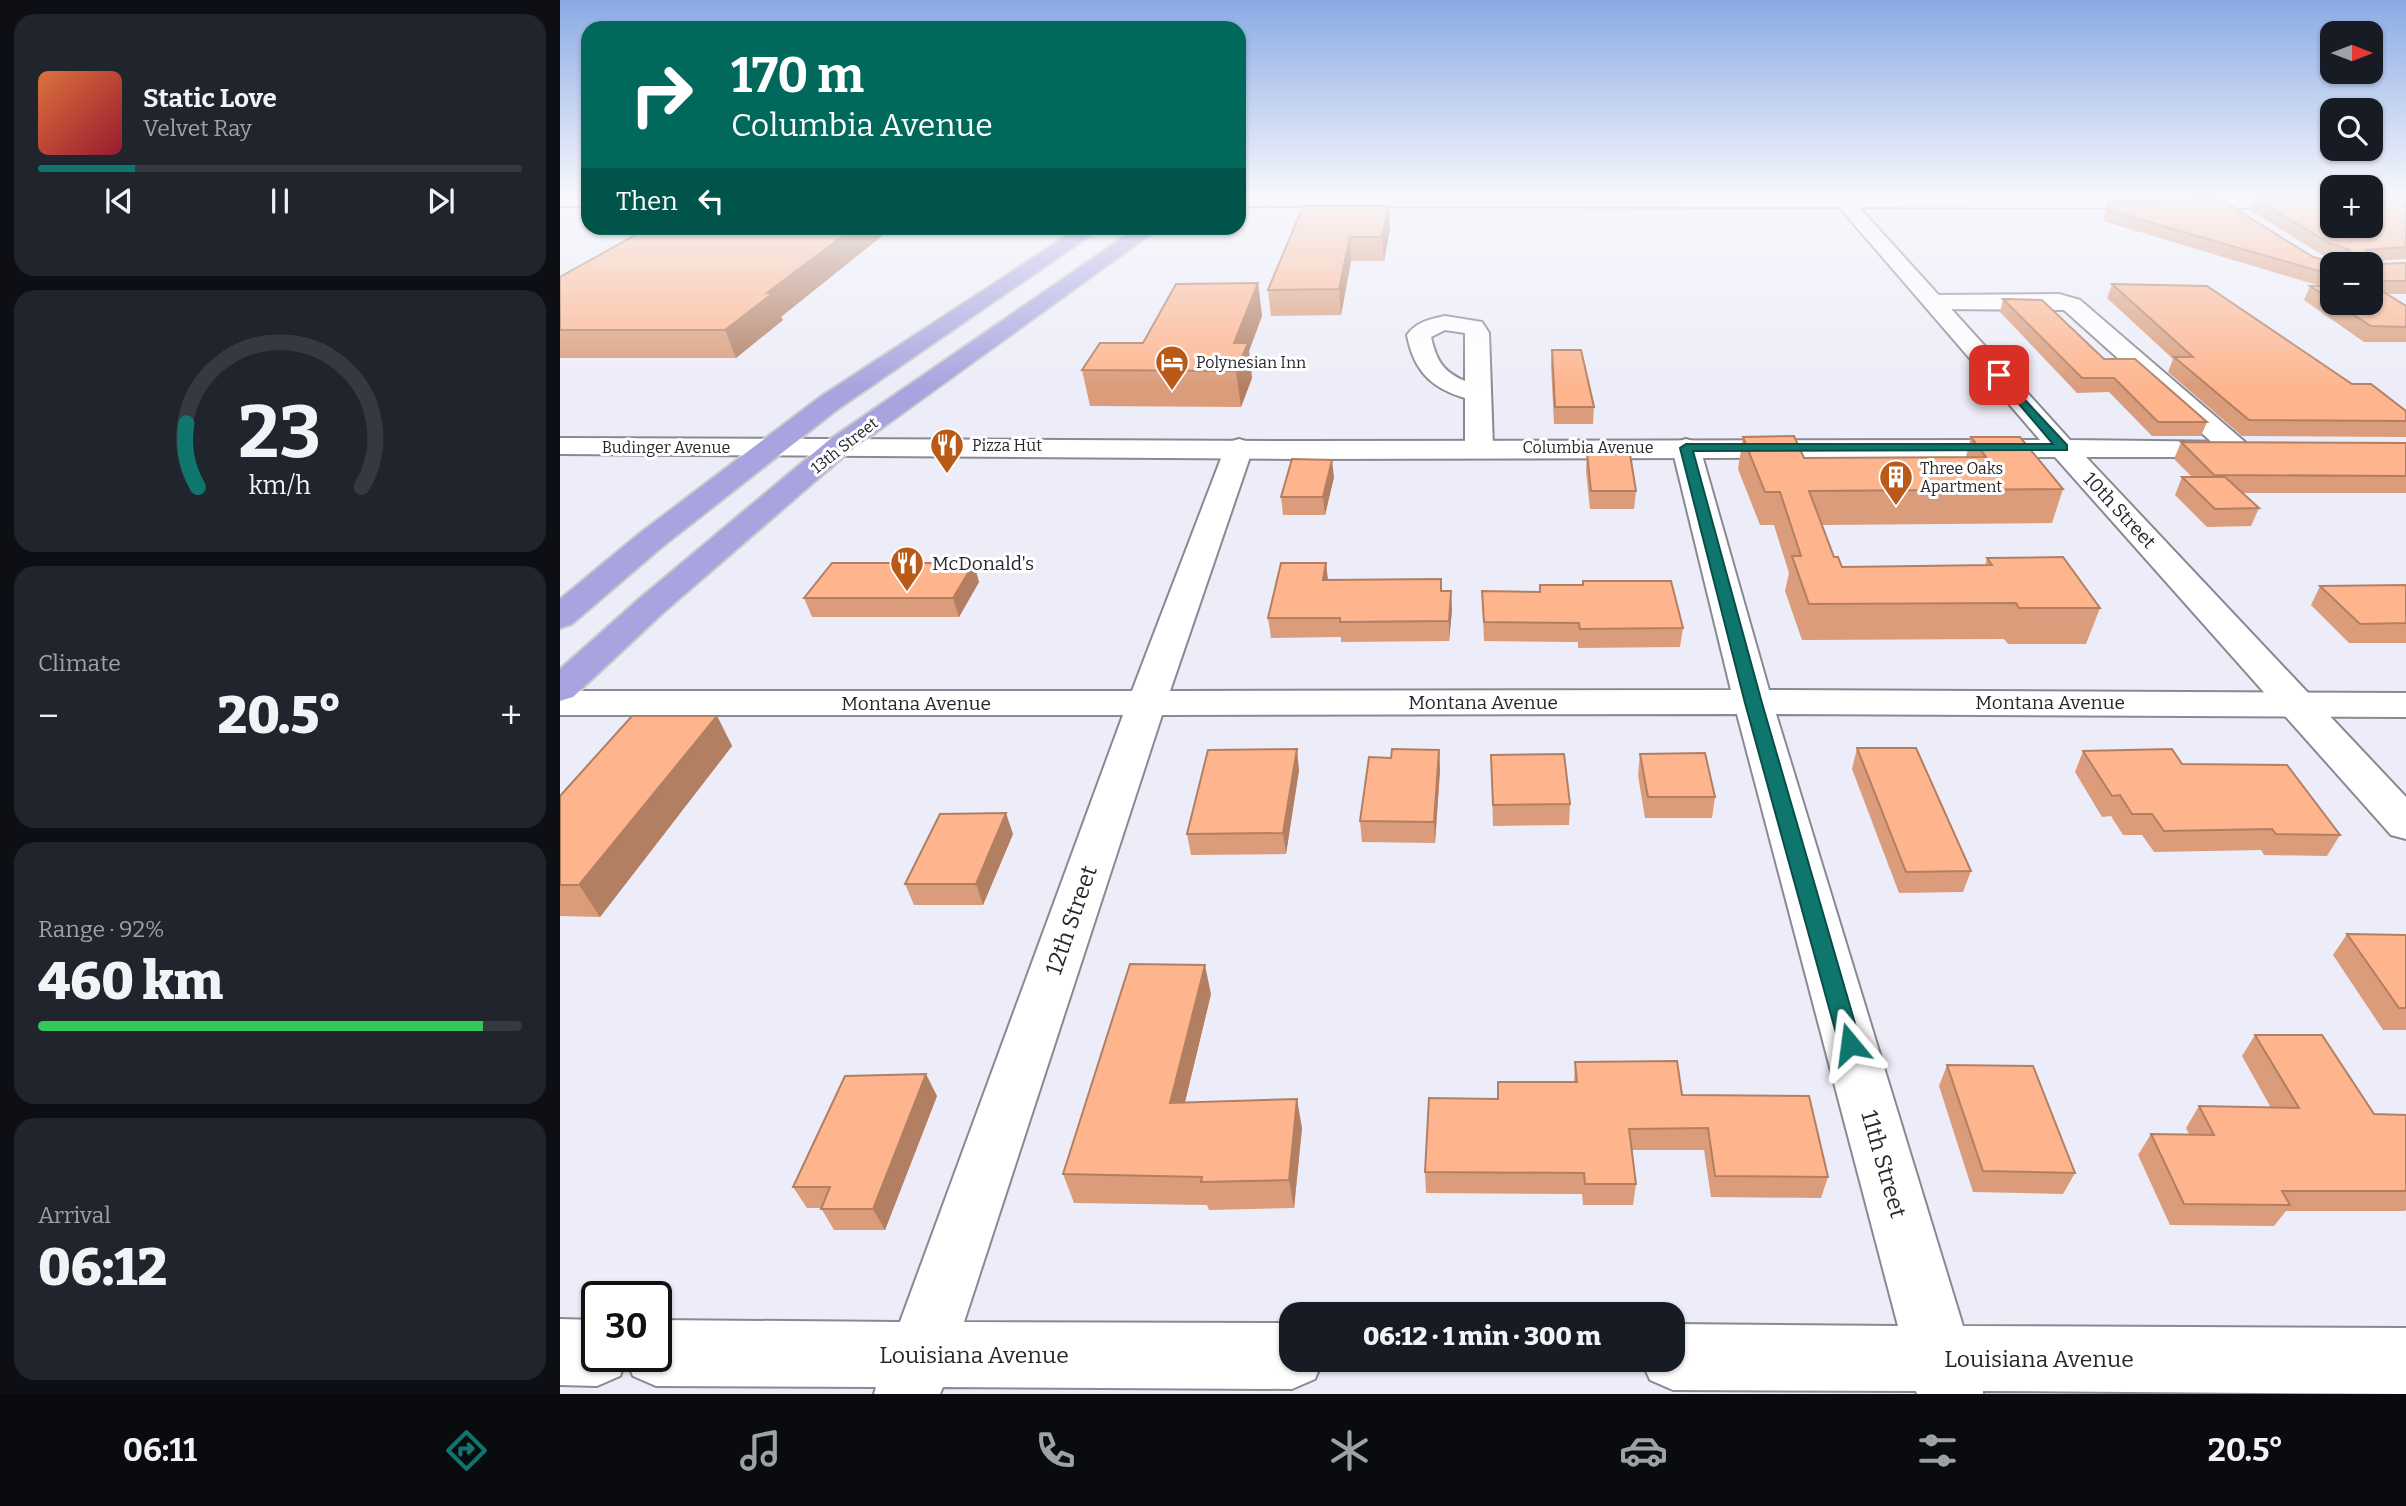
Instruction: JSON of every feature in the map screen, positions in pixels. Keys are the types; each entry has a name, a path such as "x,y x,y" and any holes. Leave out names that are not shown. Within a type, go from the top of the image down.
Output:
{"highway":[{"path":"560,617 651,540 771,447 878,368 1044,259"},
{"path":"1083,259 1096,265"},
{"name":"13th Street","path":"560,689 652,605 839,446 1105,259"}],"street":[{"name":"10th Street","path":"1895,259 2062,448 2406,824"},
{"name":"Columbia Avenue","path":"771,447 2248,448 2071,305 2059,302 1933,302"},
{"path":"1478,394 1479,447"},
{"name":"Budinger Avenue","path":"560,446 771,447"},
{"name":"12th Street","path":"914,1374 1147,702 1240,448"},
{"name":"11th Street","path":"1686,448 1754,703 1945,1376"},
{"name":"Montana Avenue","path":"560,703 2406,705"},
{"path":"560,1352 581,1353"},
{"name":"Louisiana Avenue","path":"672,1354 914,1374 1279,1357"},
{"name":"Louisiana Avenue","path":"1685,1358 1945,1376 2406,1361"}],"building":[{"path":"592,259 812,259 767,293 773,293 725,330 560,330 560,277"},
{"path":"1281,259 1345,259 1339,289 1268,290"},
{"path":"2278,259 2320,259 2320,271"},
{"path":"2406,263 2406,281 2383,281 2383,264"},
{"path":"1258,283 1234,343 1248,343 1236,371 1082,370 1100,343 1143,343 1176,284"},
{"path":"2112,284 2207,286 2352,384 2371,384 2406,411 2406,421 2249,420 2174,357 2193,357"},
{"path":"2310,286 2320,286 2320,293"},
{"path":"2383,292 2406,306 2406,327 2371,326 2354,315 2383,315"},
{"path":"2003,299 2042,300 2104,359 2135,359 2207,422 2158,422 2114,378 2082,378"},
{"path":"1552,350 1581,350 1594,407 1555,407"},
{"path":"1794,436 1804,458 1986,457 1971,437 2020,437 2063,489 1809,491 1834,557 1838,557 1842,567 1992,565 1987,558 2063,557 2100,608 2019,608 2016,603 1809,604 1792,556 1801,556 1780,492 1765,492 1743,437"},
{"path":"2181,442 2406,443 2406,476 2214,475"},
{"path":"1587,453 1630,454 1636,491 1591,491"},
{"path":"1292,459 1332,460 1323,497 1281,497"},
{"path":"2182,477 2225,477 2259,508 2215,509"},
{"path":"832,563 974,563 953,598 804,598"},
{"path":"1281,563 1326,563 1323,580 1441,579 1441,591 1451,591 1449,621 1340,622 1340,618 1268,618"},
{"path":"1583,581 1671,581 1683,628 1580,629 1579,623 1484,622 1482,591 1540,592 1540,585 1583,585"},
{"path":"2406,585 2406,623 2360,624 2320,586"},
{"path":"632,716 717,716 579,885 560,885 560,796"},
{"path":"1857,748 1916,748 1971,871 1906,872"},
{"path":"1297,749 1283,833 1187,834 1208,750"},
{"path":"1392,749 1439,750 1434,822 1360,821 1369,757 1391,758"},
{"path":"2172,749 2182,764 2287,765 2340,835 2276,834 2272,829 2164,831 2152,814 2132,814 2120,795 2112,796 2083,751"},
{"path":"1705,753 1715,797 1648,797 1640,754"},
{"path":"1564,754 1570,804 1493,805 1491,755"},
{"path":"1006,813 976,884 905,884 940,814"},
{"path":"2347,934 2406,935 2406,1008 2399,1008"},
{"path":"1130,964 1205,965 1170,1103 1297,1099 1289,1180 1201,1182 1202,1177 1063,1174"},
{"path":"2255,1035 2322,1035 2374,1114 2406,1115 2406,1191 2282,1191 2290,1205 2184,1204 2151,1134 2214,1135 2199,1106 2299,1108"},
{"path":"1677,1061 1682,1095 1809,1096 1828,1177 1715,1176 1708,1128 1629,1129 1636,1184 1585,1184 1584,1173 1425,1172 1429,1098 1498,1099 1498,1082 1577,1082 1575,1062"},
{"path":"1947,1065 2033,1066 2075,1173 1983,1171"},
{"path":"926,1074 873,1209 821,1209 830,1187 793,1187 845,1076"}],"place":[{"name":"Polynesian Inn","path":"1172,392"},
{"name":"Pizza Hut","path":"947,475"},
{"name":"Three Oaks Apartment","path":"1896,507"},
{"name":"McDonald's","path":"907,593"}],"route":[{"path":"1850,1044 1686,448 2062,448 1999,375"}]}
